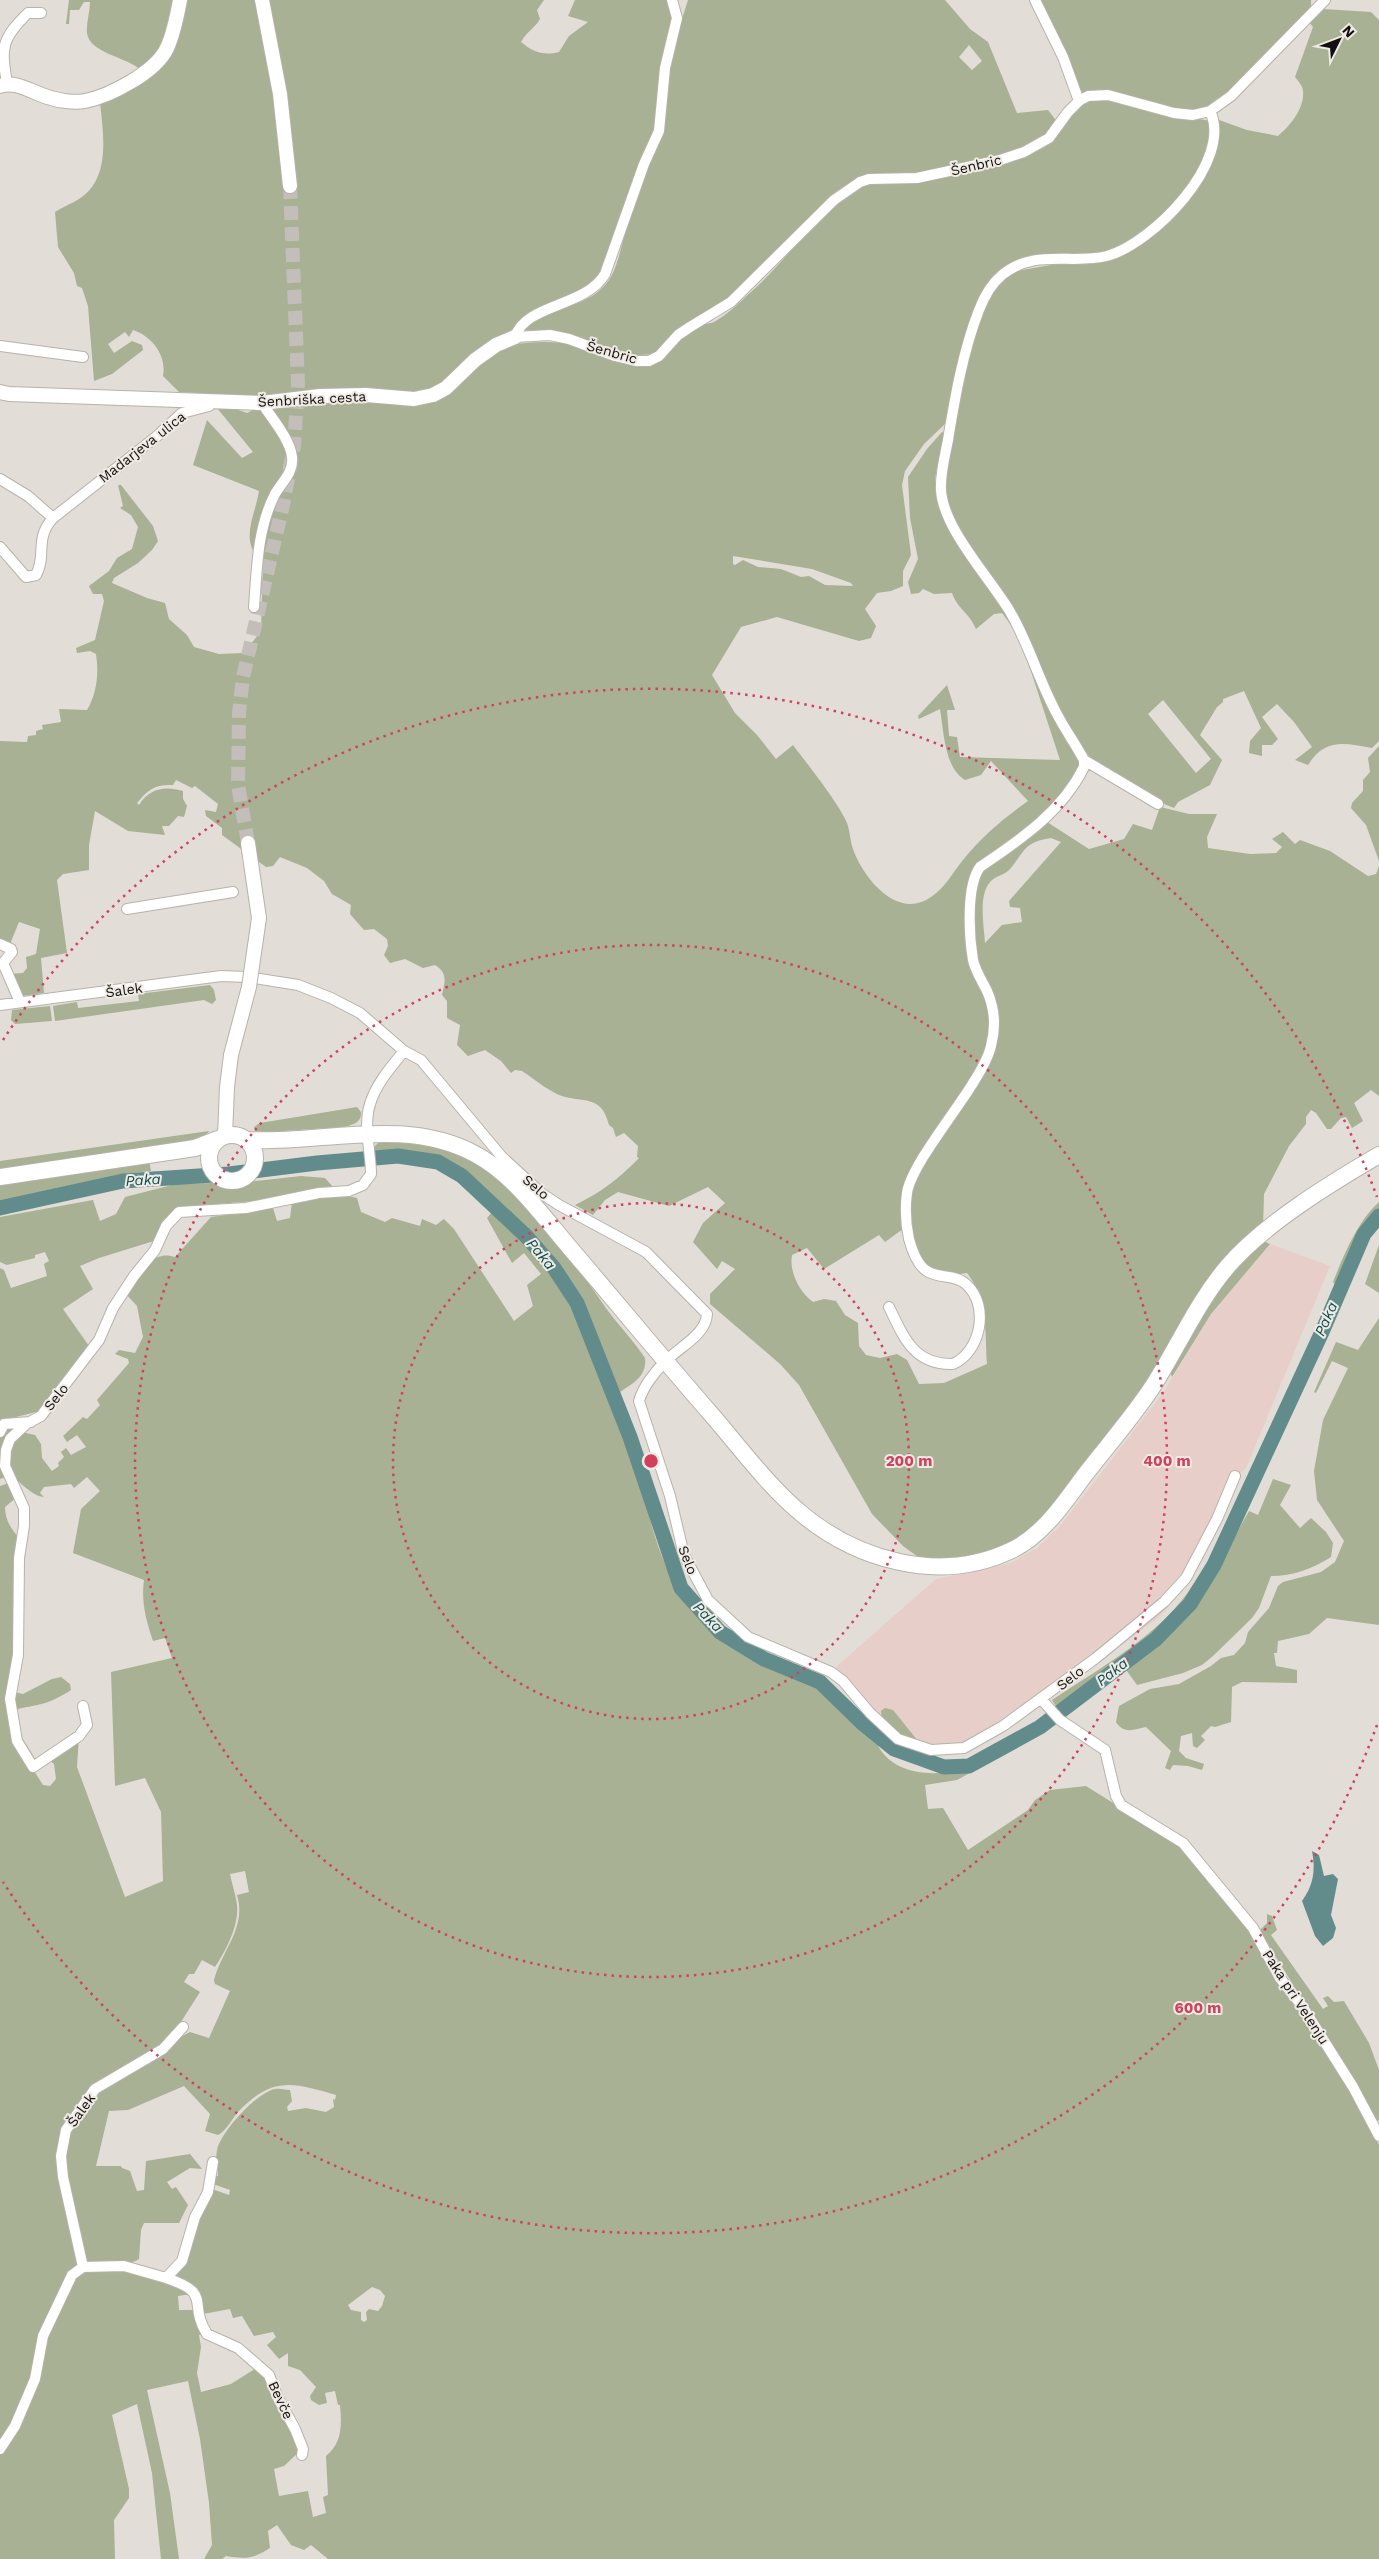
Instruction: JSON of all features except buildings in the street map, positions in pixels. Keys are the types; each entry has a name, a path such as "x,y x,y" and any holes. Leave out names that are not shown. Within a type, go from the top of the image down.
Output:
{"main road":[{"path":"213,1153 234,1181 260,1145 273,1140 368,1134 408,1135 438,1139 458,1146 495,1166 537,1209 664,1362 796,1509 830,1533 859,1550 890,1561 925,1566 964,1565 1010,1551 1031,1538 1061,1507 1152,1388 1206,1296 1227,1267 1243,1250 1293,1211 1336,1180 1379,1155"},
{"path":"0,1177 213,1153 239,1136 251,1157"}],"street":[{"path":"41,13 28,13 13,28 3,49 3,85 51,98 82,101 114,91 142,74 166,50 175,26 180,0"},
{"path":"262,0 280,94 290,186"},
{"path":"515,337 524,324 543,312 591,291 600,284 605,274 644,164 659,131 665,68 677,18 672,0"},
{"path":"1035,0 1063,57 1078,101 1088,96 1108,96 1174,113 1193,115 1210,111 1231,96 1319,3"},
{"name":"Šenbric","path":"515,337 550,335 615,356 636,361 649,361 667,349 678,336 731,302 834,200 849,188 869,180 917,178 1000,160 1024,152 1049,138 1078,101"},
{"path":"1158,804 1084,760 1058,716 1009,610 946,514 941,490 951,422 969,342 979,310 988,290 1002,276 1015,267 1034,260 1108,256 1138,239 1176,207 1194,188 1205,167 1216,134 1215,121 1210,111"},
{"name":"Šenbriška cesta","path":"0,392 9,394 262,403 320,396 366,395 414,398 433,396 446,388 475,360 496,345 515,337"},
{"path":"0,346 83,357"},
{"path":"254,607 257,565 266,514 276,493 290,473 292,459 290,449 262,403"},
{"name":"Madarjeva ulica","path":"54,518 156,438 182,413 196,408 220,404 245,408 262,403"},
{"path":"0,479 28,496 54,518 44,528 40,548 39,569 36,575 26,578 0,547"},
{"path":"889,1307 909,1346 930,1361 953,1364 968,1354 974,1345 980,1322 975,1296 967,1284 958,1278 928,1272 921,1266 914,1254 909,1238 907,1193 913,1175 966,1096 991,1048 994,1010 973,961 970,891 975,874 980,867 1046,819 1079,777 1084,767 1084,760"},
{"path":"213,1153 227,1087 231,1055 248,987 258,918 248,844"},
{"path":"128,909 232,892"},
{"path":"0,944 12,952 3,963 20,1002"},
{"name":"Šalek","path":"0,1005 221,976 248,977"},
{"name":"Selo","path":"248,977 298,986 331,998 360,1013 392,1038 404,1051 422,1060 502,1157 541,1193 559,1205 646,1252 698,1303 707,1314 706,1322 699,1333 664,1362 642,1391 639,1400 670,1496 684,1556 708,1600 723,1616 748,1637 831,1672 843,1680 884,1729 898,1739 930,1750 964,1748 1044,1702 1138,1625 1186,1578 1217,1519 1235,1476"},
{"path":"368,1134 369,1104 384,1077 404,1051"},
{"name":"Selo","path":"83,1706 87,1725 79,1736 33,1767 17,1741 10,1699 18,1655 19,1558 24,1526 24,1508 5,1466 6,1450 10,1439 41,1416 99,1340 113,1308 155,1250 166,1226 179,1212 246,1208 319,1193 349,1191 363,1185 371,1174 368,1134"},
{"path":"0,1432 4,1424 31,1422"},
{"name":"Paka pri Velenju","path":"1044,1702 1060,1720 1105,1750 1116,1796 1121,1805 1183,1843 1253,1928 1280,1978 1302,2006 1353,2087 1379,2136"},
{"name":"Šalek","path":"83,2267 63,2177 61,2156 66,2130 95,2089 163,2049 183,2027"},
{"path":"0,2449 16,2426 35,2379 43,2336 72,2275 83,2267 124,2266 166,2278 182,2261 195,2217 208,2192 213,2162"},
{"name":"Bevče","path":"166,2278 183,2284 195,2292 207,2334 238,2348 269,2375 300,2442 302,2455"}],"shaded area":[{"path":"1270,1244 1330,1266 1246,1468 1239,1474 1230,1473 1219,1519 1194,1574 1177,1597 1158,1618 1075,1679 1054,1684 979,1735 960,1744 941,1746 918,1741 882,1720 836,1667 936,1579 1011,1563 1037,1548 1060,1526 1163,1393 1211,1314"}],"green space":[{"path":"69,0 180,0 166,46 141,70 135,65 101,50 89,40 87,29 90,2 84,2 79,10 70,10 69,24 66,24"},
{"path":"186,0 544,0 537,10 540,19 521,42 534,51 548,54 559,52 569,36 588,22 568,16 575,0 668,0 673,13 658,121 600,279 535,314 432,392 252,400 231,395 179,392 163,376 163,361 157,348 146,337 133,330 129,337 125,332 108,344 114,353 132,341 142,345 143,350 112,374 94,381 88,306 82,288 77,286 74,273 58,247 55,212 82,197 97,178 103,153 103,127 100,102 144,78"},
{"path":"688,0 945,0 970,29 988,42 1017,113 1048,110 1058,123 1051,135 1025,150 924,173 862,177 749,287 656,354 624,356 583,340 525,330 543,316 577,303 598,292 610,279 618,260 643,176 679,29","holes":["969,45 982,61 972,70 959,57"]},
{"path":"1037,0 1311,0 1311,9 1228,95 1204,109 1185,112 1089,91 1081,93"},
{"path":"1323,9 1371,12 1379,20 1379,741 1372,748 1344,744 1328,746 1314,756 1308,765 1295,760 1312,747 1294,722 1277,704 1262,717 1278,739 1272,745 1262,745 1262,756 1249,753 1250,741 1261,728 1244,691 1223,699 1223,702 1217,707 1200,735 1222,760 1210,785 1178,802 1174,808 1157,801 1094,762 1081,746 1062,718 1011,607 949,513 941,493 967,360 981,313 989,297 1007,277 1016,271 1080,260 1108,258 1184,204 1197,191 1208,170 1218,136 1219,120 1247,130 1278,136 1292,122 1302,104 1303,89 1295,77 1313,27 1309,22","holes":["1163,700 1211,759 1196,773 1148,714"]},
{"path":"1091,99 1101,99 1145,110 1211,121 1211,140 1205,160 1196,179 1167,214 1133,240 1116,249 1014,267 1002,274 985,292 977,308 963,352 947,422 924,444 905,471 902,485 911,555 903,571 903,586 891,591 877,593 865,609 876,626 871,638 859,641 777,617 741,627 712,675 735,713 757,735 776,759 793,745 843,814 848,826 853,849 865,872 883,893 894,900 906,904 919,903 931,897 945,885 963,860 985,835 1028,801 991,761 981,775 965,780 958,774 949,758 940,709 919,719 918,716 947,685 955,710 947,710 949,736 957,737 960,757 1060,760 1026,656 1013,628 1002,613 994,614 976,629 952,593 934,594 923,589 919,593 911,594 908,582 918,559 910,518 908,477 927,449 942,432 944,433 935,479 936,495 944,515 1006,608 1025,644 1048,701 1081,759 1077,775 1067,792 1053,807 1037,823 971,872 966,909 967,936 975,973 991,1012 992,1026 988,1047 968,1086 928,1140 908,1177 903,1196 903,1229 885,1242 879,1235 824,1269 807,1248 792,1255 792,1268 799,1287 808,1298 813,1302 824,1299 836,1301 845,1315 858,1323 859,1346 866,1355 880,1358 897,1354 907,1360 919,1384 944,1383 987,1364 984,1317 979,1294 974,1283 967,1273 939,1272 930,1269 923,1263 917,1252 911,1226 911,1197 916,1176 926,1156 975,1085 985,1066 993,1046 998,1024 995,1000 978,963 974,942 972,915 977,878 981,870 1047,822 1089,849 1124,839 1133,824 1152,830 1160,807 1189,814 1217,814 1207,837 1208,848 1250,854 1276,853 1282,847 1272,839 1283,832 1295,844 1300,840 1330,851 1368,876 1376,874 1379,866 1379,1096 1371,1090 1354,1103 1363,1121 1352,1128 1346,1117 1341,1118 1331,1129 1327,1129 1316,1113 1311,1110 1306,1117 1306,1124 1289,1146 1264,1194 1263,1228 1216,1271 1131,1406 1034,1528 1022,1538 1002,1548 945,1560 921,1559 903,1546 872,1514 799,1385 780,1364 710,1304 710,1294 735,1269 722,1261 717,1269 693,1242 703,1223 725,1203 708,1187 669,1206 618,1192 605,1200 593,1215 575,1205 601,1190 632,1165 639,1158 637,1157 638,1146 624,1133 616,1137 606,1115 596,1104 559,1095 522,1071 515,1070 511,1073 501,1061 485,1050 468,1056 457,1045 460,1025 447,1018 447,1001 442,995 444,975 439,968 435,965 423,968 405,959 390,963 384,955 388,946 387,939 374,929 364,930 350,914 351,905 332,894 324,881 307,868 280,857 273,866 266,867 222,835 222,828 206,816 205,810 216,812 218,804 195,786 192,788 176,780 173,785 162,785 153,788 137,803 139,805 148,795 158,790 183,791 183,799 187,806 184,817 178,816 169,826 162,826 165,835 128,831 95,811 89,845 89,870 63,874 57,880 67,953 41,958 44,993 21,996 10,974 23,973 27,968 26,957 36,954 40,929 19,922 10,944 0,939 0,741 27,742 28,736 36,735 36,731 43,729 42,725 61,722 59,709 87,710 93,697 96,683 96,654 90,651 77,653 76,648 95,640 104,601 102,594 93,594 89,586 109,571 117,558 132,549 138,527 131,515 120,508 123,506 118,485 121,485 153,526 158,541 152,550 138,563 114,578 112,583 147,598 165,603 169,619 187,635 194,647 219,654 244,653 261,631 263,563 261,548 269,515 296,469 295,455 267,407 270,404 344,398 423,402 441,395 451,388 488,354 499,348 536,342 552,342 586,347 630,365 655,362 667,354 692,328 697,325 709,324 724,316 775,268 833,205 855,188 873,182 913,179 949,173 1025,156 1038,151 1056,137 1081,106","holes":["733,556 812,569 851,583 853,586 825,585 809,576 801,577 781,569 758,567 743,560 735,565 733,564","1051,838 1061,842 1009,901 1010,907 1020,908 1022,922 1002,925 985,943 983,903 986,888 995,878 1008,871 1026,848 1035,842"]},
{"path":"217,408 233,408 247,413 257,408 263,411 280,435 287,450 286,471 254,552 251,545 250,531 259,491 193,465 207,420 242,458 253,452"},
{"path":"1379,746 1379,861 1366,825 1351,808 1352,803 1363,791 1363,780 1370,772 1368,758"},
{"path":"210,985 214,990 216,1000 212,1004 204,1000 55,1021 53,1006 77,1002 78,1008 139,1001 138,994"},
{"path":"50,1006 52,1021 15,1024 11,1020 12,1010"},
{"path":"357,1107 361,1112 360,1119 353,1124 343,1127 268,1132 256,1131 254,1127 260,1123"},
{"path":"209,1131 202,1141 0,1169 0,1161"},
{"path":"398,1142 432,1147 464,1157 484,1168 517,1195 548,1229 645,1358 642,1374 620,1392 586,1311 572,1288 526,1230 473,1179 440,1159 401,1153 374,1155 374,1147 378,1143"},
{"path":"149,1160 151,1171 122,1174 0,1204 0,1185"},
{"path":"452,1173 508,1223 542,1260 571,1301 586,1330 629,1441 653,1530 667,1569 689,1605 706,1624 727,1642 761,1663 777,1671 797,1677 820,1689 876,1741 883,1753 892,1762 904,1768 930,1773 958,1771 976,1765 1012,1747 1015,1748 957,1780 925,1785 928,1809 943,1808 968,1850 1028,1810 1035,1800 1050,1790 1086,1786 1180,1845 1247,1925 1278,1981 1351,2088 1379,2145 1379,2559 328,2559 311,2545 304,2550 291,2545 277,2525 268,2531 270,2548 259,2554 244,2558 226,2556 222,2559 204,2559 212,2545 209,2503 200,2439 188,2381 147,2390 170,2493 179,2559 161,2559 152,2473 137,2404 112,2415 129,2489 129,2498 114,2520 115,2559 0,2559 0,1486 9,1483 17,1497 5,1507 5,1512 9,1524 20,1539 16,1563 16,1656 9,1681 13,1692 23,1694 52,1679 61,1677 70,1684 71,1690 47,1702 15,1710 13,1712 16,1728 32,1753 35,1764 34,1771 43,1785 50,1786 56,1779 54,1764 48,1759 79,1736 77,1767 125,1897 163,1881 161,1812 145,1778 115,1786 111,1672 172,1658 165,1638 153,1641 145,1611 143,1596 144,1580 73,1553 81,1509 100,1491 87,1477 74,1488 71,1484 44,1487 40,1493 44,1497 35,1494 20,1483 12,1473 9,1463 11,1442 21,1432 35,1435 41,1444 42,1458 52,1471 59,1466 58,1463 64,1457 61,1452 66,1448 71,1455 86,1447 77,1435 67,1442 63,1436 83,1417 87,1419 100,1405 97,1400 129,1363 128,1359 115,1354 119,1350 135,1353 143,1337 137,1306 126,1294 128,1289 145,1265 156,1258 164,1256 175,1257 211,1217 273,1208 277,1221 290,1218 292,1202 316,1197 341,1195 357,1198 361,1212 385,1222 392,1218 420,1226 422,1219 436,1225 444,1219 454,1229 514,1321 533,1306 527,1285 541,1274 524,1253 512,1263 487,1218 492,1212 451,1176","holes":["245,1871 249,1892 237,1895 239,1918 232,1938 214,1980 215,1984 230,1991 209,2038 190,2032 144,2065 103,2085 81,2112 67,2139 64,2152 65,2177 79,2225 82,2248 89,2263 129,2263 139,2259 141,2230 144,2223 179,2223 188,2205 176,2187 172,2189 167,2182 190,2168 202,2169 190,2154 146,2161 144,2190 137,2191 130,2171 121,2166 96,2166 109,2111 128,2110 184,2086 210,2114 205,2131 218,2135 224,2131 250,2100 273,2087 295,2085 336,2095 335,2100 333,2099 334,2107 326,2112 306,2108 288,2111 287,2107 292,2101 290,2090 275,2089 258,2098 240,2114 225,2133 217,2150 215,2170 218,2170 218,2176 214,2176 213,2184 230,2190 229,2195 212,2189 196,2221 187,2256 178,2270 171,2276 196,2288 200,2296 203,2314 230,2309 233,2318 242,2316 254,2336 273,2332 276,2337 267,2345 279,2359 288,2353 288,2366 300,2370 316,2387 310,2396 311,2400 319,2405 327,2403 325,2393 335,2391 338,2405 340,2405 340,2433 335,2445 326,2456 328,2495 323,2497 326,2513 313,2517 308,2491 279,2496 274,2469 284,2466 300,2451 295,2433 276,2394 263,2373 258,2367 231,2384 201,2392 197,2373 201,2347 199,2335 203,2334 196,2310 179,2310 178,2296 191,2294 190,2289 130,2268 83,2271 79,2268 76,2236 59,2168 59,2152 62,2137 72,2116 92,2089 108,2078 157,2053 174,2036 200,1992 184,1982 189,1974 194,1974 202,1960 215,1967 231,1938 236,1921 237,1905 230,1874","372,2287 380,2290 385,2296 382,2306 378,2311 369,2309 366,2312 367,2320 364,2322 361,2320 361,2312 351,2310 348,2305"]},
{"path":"301,1176 325,1178 333,1187 255,1201 179,1207 167,1217 157,1240 99,1258 80,1266 93,1289 63,1309 89,1346 40,1411 8,1419 16,1426 9,1436 6,1477 0,1479 0,1268 4,1270 11,1288 47,1276 44,1264 49,1261 45,1252 35,1255 35,1258 7,1265 0,1262 0,1217 93,1200 100,1221 116,1214 125,1197 176,1184 248,1182"},
{"path":"1379,1202 1379,1210 1363,1232 1336,1286 1333,1282 1352,1239 1364,1219"},
{"path":"1263,1241 1270,1244 1211,1314 1172,1377 1170,1371 1220,1285"},
{"path":"1379,1245 1379,1293 1365,1284"},
{"path":"1379,1318 1379,1625 1327,1618 1309,1634 1278,1641 1277,1653 1274,1653 1276,1666 1297,1670 1297,1683 1242,1682 1232,1687 1231,1722 1215,1727 1211,1726 1201,1736 1205,1740 1197,1748 1193,1746 1192,1733 1181,1736 1179,1751 1186,1758 1204,1764 1202,1770 1188,1766 1173,1765 1170,1770 1165,1768 1171,1751 1146,1727 1126,1730 1119,1726 1116,1722 1119,1706 1150,1689 1179,1684 1211,1666 1221,1658 1234,1655 1245,1643 1248,1632 1269,1608 1278,1586 1283,1582 1321,1572 1335,1562 1344,1541 1317,1500 1314,1471 1323,1420 1348,1368 1332,1361 1316,1393 1314,1392 1336,1342 1358,1350"},
{"path":"1273,1479 1291,1485 1280,1505 1300,1528 1311,1518 1326,1532 1333,1543 1331,1557 1302,1571 1287,1575 1271,1576 1259,1608 1252,1618 1202,1665 1183,1673 1137,1685 1124,1667 1187,1617 1198,1602 1249,1511 1258,1515"},
{"path":"1194,1583 1199,1586 1187,1603 1153,1636 1134,1652 1056,1706 1052,1700 1149,1634 1181,1601"},
{"path":"885,1708 893,1710 918,1741 894,1731 882,1720 881,1711"},
{"path":"1267,1914 1272,1916 1277,1930 1271,1935 1323,2009 1328,2006 1323,1998 1328,1996 1334,2002 1344,2001 1369,2043 1379,2070 1379,2120 1377,2121 1263,1936 1260,1930 1267,1923"}],"water":[{"path":"1312,1851 1319,1855 1324,1876 1333,1874 1338,1879 1331,1915 1336,1928 1333,1938 1323,1946 1315,1936 1302,1901 1309,1890 1313,1878"}],"waterway":[{"name":"Paka","path":"0,1208 123,1181 229,1174 317,1163 398,1156 438,1162 462,1176 526,1236 554,1268 577,1303 630,1437 681,1588 720,1632 764,1659 820,1682 862,1723 894,1749 944,1767 969,1766 1040,1727 1156,1639 1190,1604 1214,1565 1322,1332 1364,1234 1379,1216"}],"tunnel":[{"path":"248,843 238,785 239,713 243,677 283,505 294,446 298,384 290,186"}]}
